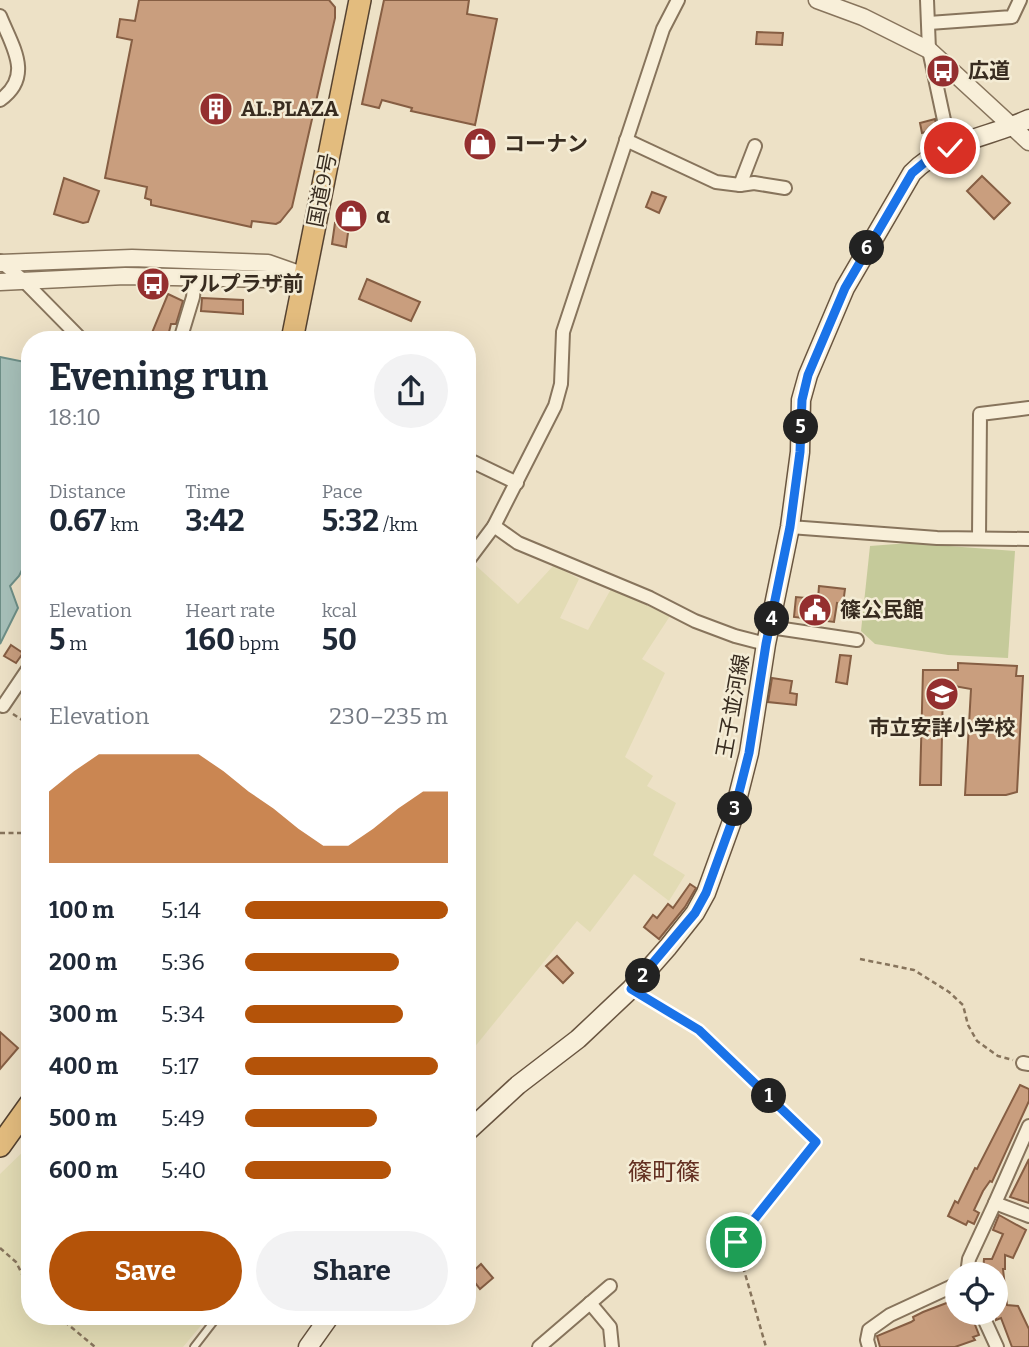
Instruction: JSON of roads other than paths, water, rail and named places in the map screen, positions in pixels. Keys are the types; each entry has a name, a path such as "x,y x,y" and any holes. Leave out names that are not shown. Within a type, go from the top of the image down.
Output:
{"highway":[{"name":"国道9号","path":"294,331 359,0"},
{"path":"0,1146 21,1117"}],"main road":[{"name":"王子並河線","path":"476,1124 518,1085 578,1039 631,989 695,913 706,893 731,824 749,753 768,636 790,527 800,452 802,400 808,375 845,288 912,173 937,152 1021,122"},
{"path":"308,1347 324,1325"}],"street":[{"path":"476,550 494,526 555,406 561,384 563,331 663,29 678,0"},
{"path":"817,0 863,17 929,50 1021,122 1029,142"},
{"path":"927,0 929,50 950,148"},
{"path":"929,23 1012,17 1020,0"},
{"path":"0,16 20,67 12,91 0,100"},
{"path":"626,140 716,182 740,185 754,183 785,188"},
{"path":"740,185 755,146"},
{"path":"1,262 132,258 268,263 305,276"},
{"path":"1,262 23,280 73,331"},
{"path":"0,282 114,276 265,279 305,276"},
{"path":"183,331 193,297 195,277"},
{"path":"979,538 980,414 1029,408"},
{"path":"476,463 517,483"},
{"path":"494,526 518,543 735,636 857,640"},
{"path":"790,527 937,538 1029,539"},
{"path":"3,706 21,679"},
{"path":"969,1262 1029,1126"},
{"path":"995,1203 1029,1216"},
{"path":"539,1347 610,1286"},
{"path":"869,1347 869,1330 890,1315 945,1290"},
{"path":"590,1303 610,1327 612,1347"},
{"path":"986,1325 993,1346"}],"lane":[{"path":"194,1347 211,1325"}],"water":[{"path":"0,357 21,361 21,572 10,586 18,608 0,644"}],"place":[{"name":"広道","path":"943,71"},
{"name":"AL.PLAZA","path":"216,109"},
{"name":"コーナン","path":"480,144"},
{"name":"α","path":"351,216"},
{"name":"アルプラザ前","path":"153,284"},
{"name":"篠公民館","path":"815,610"},
{"name":"市立安詳小学校","path":"942,694"}],"district":[{"name":"篠町篠","path":"664,1172"}]}
